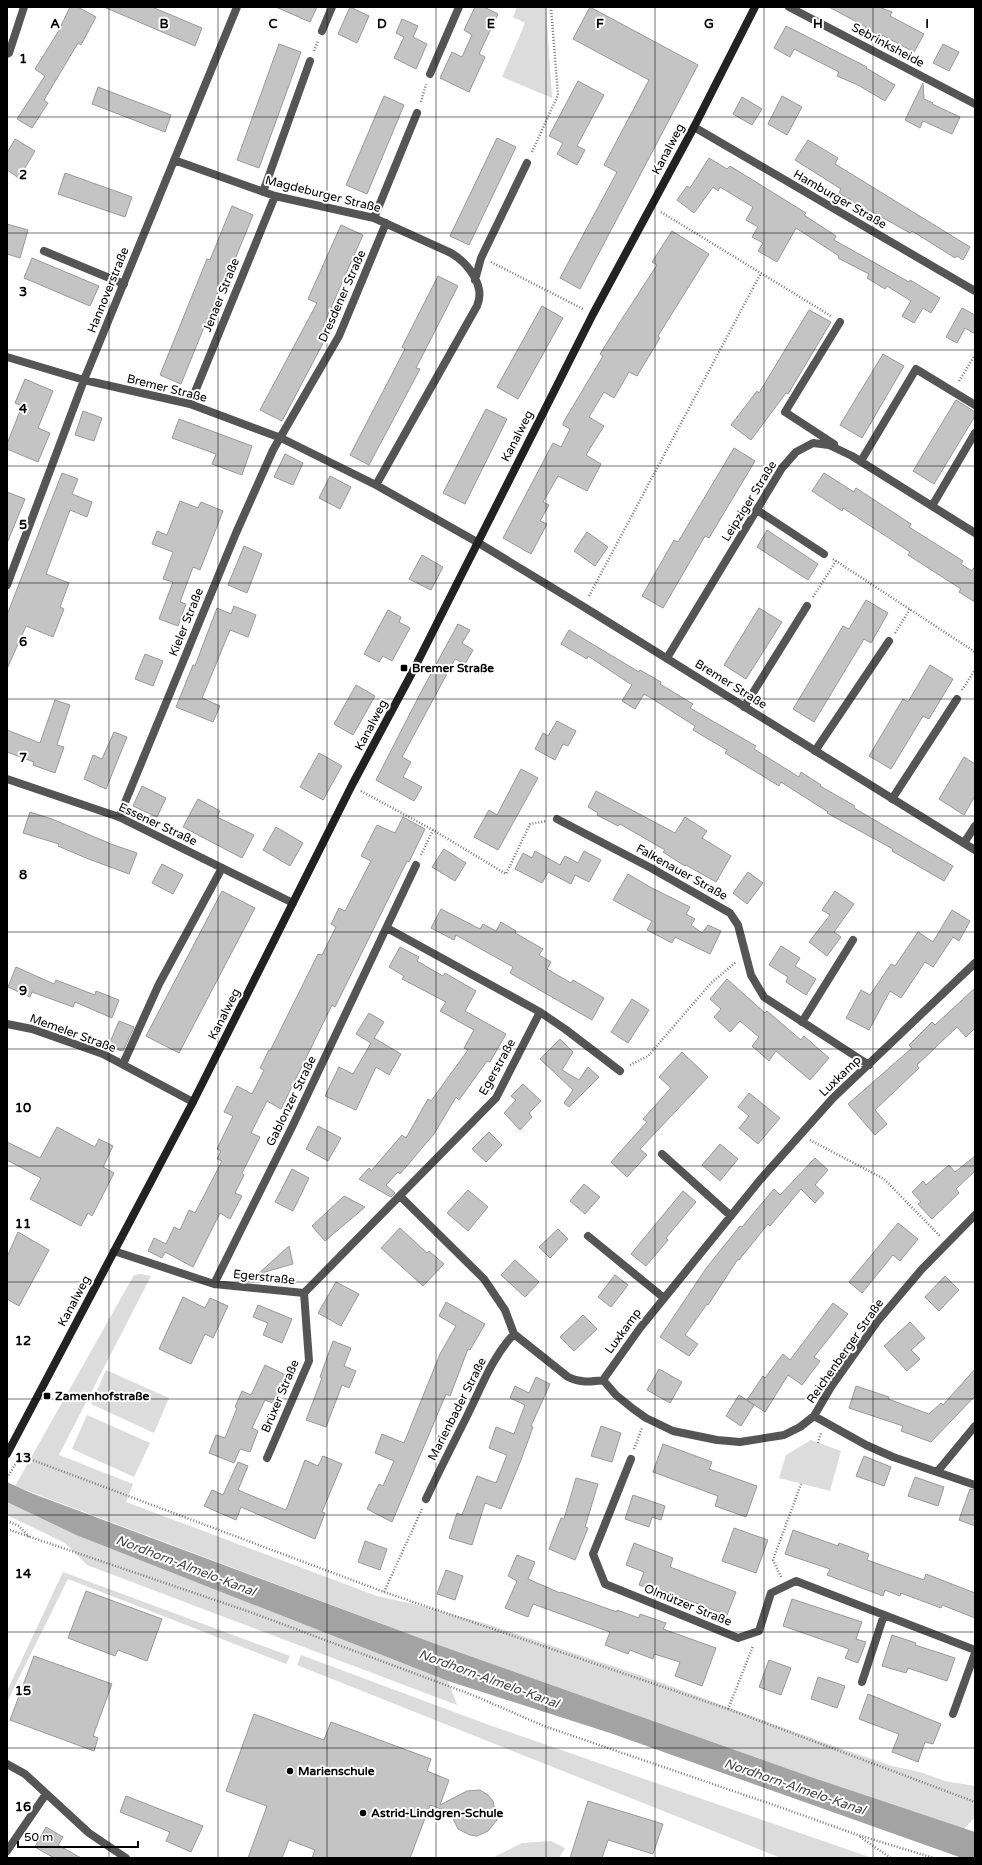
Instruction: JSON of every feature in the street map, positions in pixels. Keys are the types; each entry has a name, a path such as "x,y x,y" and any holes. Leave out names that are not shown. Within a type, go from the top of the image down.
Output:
{"street":[{"path":"7,54 10,53 24,7"},
{"name":"Hannoverstraße","path":"7,585 84,380 237,7"},
{"path":"322,31 332,7"},
{"path":"430,74 459,7"},
{"name":"Kanalweg","path":"8,1452 193,1102 352,785 413,671 593,314 694,127 755,7"},
{"name":"Sebrinksheide","path":"789,7 975,104"},
{"path":"262,192 310,61"},
{"path":"374,218 417,113"},
{"name":"Hamburger Straße","path":"694,127 975,291"},
{"name":"Magdeburger Straße","path":"174,160 275,196 374,218 457,257 468,268 475,280 480,294 477,306 376,484"},
{"name":"Magdeburger Straße","path":"475,280 481,258 527,163"},
{"name":"Jenaer Straße","path":"190,404 275,196"},
{"name":"Dresdener Straße","path":"280,438 339,336 386,223"},
{"path":"44,251 124,284"},
{"path":"840,322 785,412 852,456"},
{"name":"Bremer Straße","path":"7,357 84,380 190,404 280,438 376,484 477,542 584,607 975,850"},
{"path":"861,461 916,370 975,405"},
{"path":"932,506 975,433"},
{"name":"Kieler Straße","path":"119,818 236,532 273,450 280,438"},
{"name":"Leipziger Straße","path":"667,658 782,468 796,452 813,443 829,445 861,461 975,533"},
{"path":"757,510 824,554"},
{"path":"744,707 807,606"},
{"path":"815,751 889,641"},
{"path":"892,799 957,699"},
{"name":"Essener Straße","path":"7,779 119,818 293,904"},
{"name":"Falkenauer Straße","path":"557,819 651,868 730,913 738,925 750,975 764,997 869,1065"},
{"path":"964,843 975,826"},
{"name":"Gablonzer Straße","path":"214,1284 293,1125 416,865"},
{"path":"123,1064 159,984 222,868"},
{"path":"387,928 540,1012 620,1070"},
{"path":"802,1022 853,940"},
{"name":"Luxkamp","path":"603,1380 640,1328 664,1298 730,1216 800,1135 834,1098 975,963"},
{"name":"Egerstraße","path":"114,1251 214,1284 304,1293 496,1098 540,1012"},
{"name":"Memeler Straße","path":"7,1024 46,1034 103,1054 193,1102"},
{"path":"662,1154 730,1216"},
{"path":"400,1197 484,1279 505,1310 514,1334 568,1377 576,1381 589,1382 603,1380"},
{"name":"Reichenberger Straße","path":"603,1380 616,1395 646,1418 673,1431 717,1440 740,1442 784,1435 800,1427 814,1416 877,1322 922,1269 975,1215"},
{"path":"588,1236 664,1298"},
{"name":"Brüxer Straße","path":"267,1458 309,1361 304,1293"},
{"name":"Marienbader Straße","path":"426,1499 440,1468 503,1345 514,1334"},
{"path":"814,1416 866,1445 893,1457 975,1485"},
{"path":"937,1472 975,1426"},
{"name":"Olmützer Straße","path":"631,1459 593,1554 605,1584 738,1638 759,1631"},
{"path":"759,1631 771,1593 796,1581 975,1652 954,1714"},
{"path":"862,1682 884,1615"},
{"path":"7,1764 25,1774 90,1833 126,1858"},
{"path":"7,1851 46,1794"}],"path":[{"path":"527,163 558,95 551,7"},
{"path":"310,61 322,31"},
{"path":"417,113 430,74"},
{"path":"659,211 840,322"},
{"path":"481,258 593,314"},
{"path":"584,607 761,273"},
{"path":"953,392 975,355"},
{"path":"824,554 975,652"},
{"path":"807,606 836,561"},
{"path":"889,641 910,610"},
{"path":"957,699 975,670"},
{"path":"352,785 433,830 506,874 530,824 557,819"},
{"path":"416,865 433,830"},
{"path":"620,1070 648,1056 711,983 745,954"},
{"path":"800,1135 884,1179 947,1244"},
{"path":"631,1459 646,1418"},
{"path":"8,1452 384,1592 728,1709 975,1802"},
{"path":"7,1478 15,1466"},
{"path":"785,1587 774,1560 801,1484"},
{"path":"384,1592 426,1499"},
{"path":"7,1521 20,1526 30,1537"},
{"path":"7,1529 250,1612 475,1696 544,1726 858,1835 934,1858"},
{"path":"728,1709 759,1631"},
{"path":"858,1835 891,1858"}],"shaded area":[{"path":"517,7 546,7 552,98 502,77 525,23 513,17"},
{"path":"141,1274 151,1276 59,1455 133,1484 126,1502 377,1596 426,1607 487,1624 654,1680 892,1766 920,1772 945,1781 975,1786 975,1817 964,1829 811,1777 436,1644 15,1486 134,1275"},
{"path":"106,1370 169,1398 154,1433 91,1404"},
{"path":"87,1415 150,1443 134,1477 72,1449"},
{"path":"811,1440 841,1451 830,1491 779,1478 786,1455"},
{"path":"7,1502 76,1535 448,1681 457,1705 87,1565 65,1543 7,1515"},
{"path":"63,1572 290,1656 286,1664 68,1579 7,1702 7,1691"},
{"path":"301,1655 489,1725 872,1858 781,1858 297,1665"},
{"path":"551,1841 565,1848 559,1858 492,1858 522,1843"}],"water":[{"name":"Nordhorn-Almelo-Kanal","path":"7,1482 31,1493 436,1644 811,1777 975,1832 975,1858 962,1858 610,1733 448,1681 76,1535 7,1502"}],"building":[{"path":"70,7 78,7 96,17 81,45 78,43 44,100 48,103 32,128 17,119 45,76 35,69 58,32"},
{"path":"104,7 152,7 202,28 195,46"},
{"path":"276,7 317,7 310,22"},
{"path":"350,7 369,16 357,43 338,34"},
{"path":"475,7 484,7 498,14 479,54 485,57 469,92 440,78 452,52 462,57 472,35 464,30"},
{"path":"590,7 698,65 580,289 560,278 617,172 604,165 649,80 573,39"},
{"path":"829,7 879,7 892,12 890,16 924,34 914,52 882,35 882,37 864,30 866,27"},
{"path":"402,19 418,26 413,37 427,44 416,69 394,58 404,37 396,33"},
{"path":"786,26 867,67 866,68 895,85 885,101 858,85 837,76 839,72 794,49 790,57 774,48"},
{"path":"279,44 301,52 259,168 237,160"},
{"path":"943,44 959,52 949,71 933,63"},
{"path":"578,81 604,95 577,146 585,150 577,165 557,154 563,143 549,136"},
{"path":"923,83 924,99 960,117 952,134 923,121 920,128 905,120"},
{"path":"98,87 171,115 165,132 92,104"},
{"path":"384,96 404,105 367,194 346,185"},
{"path":"782,96 802,107 787,135 768,124"},
{"path":"742,97 762,109 752,125 733,114"},
{"path":"497,138 516,147 469,245 450,236"},
{"path":"15,139 35,151 19,178 7,170 7,153"},
{"path":"808,140 838,158 835,164 970,247 963,260 957,256 955,258 912,231 910,233 869,210 868,211 839,193 841,189 795,160"},
{"path":"709,158 727,169 730,166 806,213 804,215 836,236 834,240 909,282 910,280 940,298 931,313 923,308 914,323 902,316 911,301 887,286 885,289 867,278 869,274 838,258 839,256 796,228 777,262 758,251 763,243 752,237 758,227 746,220 753,207 720,187 718,191 713,187 694,213 677,200 687,186 690,188"},
{"path":"65,173 132,197 125,217 58,194"},
{"path":"232,206 253,215 231,269 228,268 181,384 160,375 207,259 210,260"},
{"path":"7,224 28,230 20,258 7,254"},
{"path":"341,225 363,235 323,326 330,330 282,421 260,410 317,303 308,299"},
{"path":"672,231 709,254 658,336 660,338 637,376 629,372 614,398 604,392 589,417 604,426 586,455 601,464 587,491 558,476 543,502 549,505 540,521 547,524 531,554 503,538 553,443 561,447 570,429 563,425 563,423 603,356 600,354 657,265 652,262"},
{"path":"32,258 99,286 90,306 24,278"},
{"path":"438,276 458,286 416,368 420,369 369,465 350,455 405,349 402,347"},
{"path":"542,306 563,318 518,399 497,387"},
{"path":"962,308 975,315 975,334 965,328 957,343 946,337"},
{"path":"809,310 831,322 788,394 786,393 751,440 731,425 757,391 759,393"},
{"path":"883,354 904,366 862,438 840,425"},
{"path":"25,379 53,391 38,428 50,433 38,462 7,449 7,444 22,406 15,403"},
{"path":"956,400 975,412 975,416 934,484 913,471"},
{"path":"486,409 507,419 465,504 443,493"},
{"path":"83,411 102,418 94,441 75,435"},
{"path":"179,419 252,446 242,475 212,464 216,454 172,438"},
{"path":"734,448 755,461 709,538 705,536 663,608 642,596 674,540 678,542"},
{"path":"285,454 303,463 293,485 274,477"},
{"path":"62,473 78,479 72,494 92,502 87,517 70,510 46,574 69,583 60,607 64,609 53,637 26,626 7,669 7,615"},
{"path":"824,473 854,492 856,488 911,524 909,527 963,561 961,564 972,571 975,566 975,602 959,592 961,589 908,555 910,552 843,508 842,511 812,491"},
{"path":"330,476 351,487 340,509 319,498"},
{"path":"7,492 25,499 8,541 7,541"},
{"path":"180,501 198,508 201,502 223,511 200,570 193,567 180,602 186,604 178,626 159,619 173,582 163,579 173,552 152,544 157,531 167,535"},
{"path":"767,530 818,564 808,580 757,547"},
{"path":"587,532 608,547 595,566 574,551"},
{"path":"244,546 262,554 247,593 228,585"},
{"path":"422,555 443,567 431,590 409,579"},
{"path":"866,600 888,613 871,643 864,639 814,722 793,709 843,626 849,629"},
{"path":"234,606 256,615 248,637 230,630 202,698 220,706 213,722 176,707 193,665 195,666 217,608 231,614"},
{"path":"759,608 782,622 746,679 724,665"},
{"path":"388,610 401,617 399,622 410,628 392,661 383,656 379,662 364,654"},
{"path":"458,624 470,630 462,643 473,650 465,664 455,659 402,757 411,762 403,777 422,787 414,801 376,780"},
{"path":"569,630 639,672 640,670 661,682 660,684 693,704 690,708 756,746 754,749 799,777 801,772 821,785 820,786 855,806 854,808 953,866 944,881 892,851 893,849 827,813 828,812 781,782 779,786 725,753 727,750 693,730 695,726 644,694 635,709 622,701 632,685 588,656 587,659 561,644"},
{"path":"145,654 163,661 153,686 135,679"},
{"path":"930,665 953,679 929,719 923,716 891,769 869,756 903,699 908,702"},
{"path":"356,685 375,696 353,735 334,724"},
{"path":"55,700 70,705 57,745 64,747 55,773 33,765 34,762 7,752 7,730 40,743"},
{"path":"557,721 576,731 568,746 563,744 555,760 535,749 543,733 548,736"},
{"path":"114,732 127,737 106,789 84,779 93,755 102,759"},
{"path":"319,753 342,766 323,800 300,787"},
{"path":"964,757 975,764 975,796 964,815 939,799"},
{"path":"521,769 538,778 498,850 474,837 489,810 497,815"},
{"path":"142,786 166,798 157,817 133,806"},
{"path":"596,791 675,833 685,817 707,831 702,838 731,856 716,882 686,865 685,866 663,852 665,850 620,824 618,826 597,815 598,813 588,807"},
{"path":"198,799 220,811 217,817 254,835 242,858 183,827"},
{"path":"30,812 52,819 111,844 137,853 129,874 58,846 59,844 23,833"},
{"path":"403,817 425,829 409,862 407,861 335,1007 332,1005 281,1109 267,1101 251,1133 260,1137 242,1173 244,1175 235,1193 242,1196 230,1219 220,1213 193,1267 165,1252 162,1258 148,1251 154,1238 166,1244 174,1227 180,1230 189,1210 195,1213 222,1161 217,1159 221,1151 217,1149 233,1116 224,1112 237,1086 252,1094 264,1070 260,1068 269,1050 270,1051 318,954 322,955 336,927 331,924 339,908 345,911 371,861 361,856 377,825 395,833"},
{"path":"276,827 303,843 290,866 263,850"},
{"path":"444,849 466,863 455,881 432,867"},
{"path":"535,851 560,865 565,856 578,863 584,851 601,860 589,882 575,875 571,884 548,872 542,883 515,869 523,853 532,858"},
{"path":"162,864 183,875 173,894 152,883"},
{"path":"748,872 763,883 747,904 733,893"},
{"path":"628,874 690,907 686,914 695,919 691,925 702,933 708,925 721,931 710,954 675,937 672,943 647,930 652,921 613,900"},
{"path":"222,891 255,908 179,1053 146,1036"},
{"path":"835,891 854,904 834,932 841,937 827,956 809,942 830,915 822,910"},
{"path":"441,909 480,929 483,924 496,931 501,922 516,931 515,933 543,949 539,955 551,962 547,969 571,983 573,980 604,998 592,1020 510,973 513,967 456,935 454,940 431,928"},
{"path":"952,910 970,921 959,941 953,937 933,967 925,962 901,998 890,991 869,1030 846,1018 861,990 870,995 891,964 895,966 918,932 933,942"},
{"path":"781,946 800,958 795,966 816,979 806,995 786,982 788,977 769,965"},
{"path":"400,947 419,957 417,961 443,976 445,973 476,991 465,1011 506,1034 490,1062 487,1061 459,1100 456,1097 434,1134 400,1174 398,1172 386,1185 395,1193 391,1197 359,1179 369,1168 371,1171 402,1135 406,1138 428,1099 431,1101 468,1050 464,1048 474,1030 440,1011 446,1002 402,979 404,976 389,967"},
{"path":"16,967 54,984 56,980 95,995 96,991 119,1000 112,1018 75,1002 73,1007 32,992 30,997 8,987"},
{"path":"727,979 765,1013 767,1011 801,1040 804,1036 829,1058 810,1080 776,1051 769,1061 752,1046 759,1037 740,1021 730,1032 714,1017 721,1009 710,999"},
{"path":"975,988 975,1028 966,1037 957,1027 917,1065 919,1068 875,1110 887,1124 875,1135 848,1104 912,1048 909,1045 932,1022 935,1025"},
{"path":"632,999 649,1010 628,1043 611,1032"},
{"path":"369,1013 384,1022 374,1038 401,1054 389,1075 376,1067 356,1110 325,1096 339,1067 353,1074 371,1043 356,1034"},
{"path":"119,1021 134,1027 123,1051 108,1047"},
{"path":"560,1039 573,1052 562,1070 579,1080 588,1067 599,1077 569,1107 564,1103 573,1090 540,1059"},
{"path":"682,1052 708,1077 640,1149 647,1155 627,1177 611,1162 647,1122 643,1119 671,1088 659,1077"},
{"path":"523,1084 541,1101 529,1113 532,1117 520,1130 504,1113 516,1100 511,1096"},
{"path":"749,1093 780,1118 758,1144 739,1128 749,1116 738,1107"},
{"path":"318,1126 341,1138 328,1161 306,1149"},
{"path":"57,1127 95,1147 99,1139 113,1146 103,1167 114,1173 92,1216 88,1213 81,1226 30,1199 41,1178 7,1160 7,1142 40,1158"},
{"path":"489,1132 502,1145 486,1162 472,1149"},
{"path":"720,1144 738,1159 720,1181 702,1165"},
{"path":"975,1156 975,1171 956,1189 959,1193 932,1219 918,1204 921,1202 912,1192 923,1181 926,1185 949,1165 955,1172"},
{"path":"815,1158 828,1170 815,1185 824,1193 815,1203 801,1189 770,1226 768,1224 739,1260 738,1259 708,1305 707,1304 685,1335 698,1344 689,1356 660,1337 707,1267 740,1226 742,1227 774,1189 780,1195"},
{"path":"292,1169 309,1178 293,1211 275,1202"},
{"path":"584,1184 600,1197 585,1214 570,1201"},
{"path":"468,1190 488,1207 468,1231 447,1213"},
{"path":"683,1191 696,1202 666,1238 668,1240 646,1266 631,1254"},
{"path":"344,1196 365,1207 325,1241 312,1226"},
{"path":"898,1223 918,1239 900,1261 893,1255 862,1293 849,1282"},
{"path":"400,1228 427,1253 429,1251 444,1264 423,1286 381,1248"},
{"path":"558,1229 568,1239 550,1258 539,1247"},
{"path":"18,1232 49,1250 19,1306 7,1299 7,1257"},
{"path":"289,1246 293,1264 258,1274"},
{"path":"515,1260 539,1282 525,1297 501,1275"},
{"path":"615,1275 628,1285 611,1307 598,1297"},
{"path":"945,1276 959,1290 939,1311 925,1297"},
{"path":"336,1282 359,1294 341,1326 318,1313"},
{"path":"183,1297 205,1308 210,1298 228,1306 213,1338 205,1334 191,1364 159,1349"},
{"path":"446,1302 485,1324 470,1350 468,1349 450,1396 446,1394 392,1522 367,1509 379,1484 383,1486 394,1461 375,1453 382,1434 404,1443 440,1354 456,1326 439,1316"},
{"path":"833,1303 848,1314 814,1357 820,1361 802,1385 788,1375 765,1412 747,1400 763,1376 765,1378 783,1354 790,1360"},
{"path":"258,1305 292,1319 282,1343 263,1335 268,1323 253,1317"},
{"path":"583,1315 597,1329 574,1351 560,1337"},
{"path":"910,1322 925,1338 911,1350 920,1359 907,1371 884,1346"},
{"path":"333,1341 351,1348 344,1366 356,1371 349,1388 342,1385 326,1427 306,1420 322,1378 320,1377"},
{"path":"265,1365 288,1376 275,1404 265,1400 252,1428 258,1431 250,1452 240,1449 234,1463 209,1453 216,1435 225,1438 242,1391 251,1395"},
{"path":"659,1369 682,1382 670,1403 647,1390"},
{"path":"975,1369 975,1396 931,1442 901,1431 903,1426 849,1408 856,1386 889,1397 888,1399 929,1414 941,1403 943,1405"},
{"path":"536,1377 550,1384 531,1426 533,1427 501,1509 485,1503 472,1545 449,1538 457,1513 462,1515 477,1476 496,1483 507,1455 489,1448 496,1427 514,1434 525,1405 510,1398 515,1386 529,1393"},
{"path":"739,1395 754,1405 741,1426 726,1416"},
{"path":"601,1426 621,1433 612,1462 591,1456"},
{"path":"663,1444 712,1462 709,1469 757,1486 746,1517 715,1506 718,1496 653,1472"},
{"path":"323,1456 342,1464 322,1512 325,1513 315,1539 241,1507 236,1520 204,1506 212,1490 223,1495 238,1462 248,1466 238,1490 286,1510 305,1460 318,1466"},
{"path":"864,1456 891,1467 884,1486 856,1476"},
{"path":"915,1477 944,1487 938,1506 908,1496"},
{"path":"576,1478 598,1484 585,1527 588,1528 575,1560 549,1549 561,1518 564,1519"},
{"path":"970,1489 975,1490 975,1526 959,1520"},
{"path":"633,1495 665,1506 661,1520 652,1517 649,1527 625,1519"},
{"path":"734,1528 768,1540 756,1573 722,1561"},
{"path":"793,1530 838,1546 839,1543 869,1554 867,1560 924,1580 926,1574 975,1593 975,1618 942,1605 941,1608 901,1593 900,1596 885,1590 883,1596 827,1575 830,1569 785,1554"},
{"path":"365,1541 387,1549 380,1570 358,1562"},
{"path":"634,1543 673,1558 670,1567 736,1592 727,1615 661,1590 660,1592 639,1585 644,1572 626,1565"},
{"path":"517,1555 535,1562 528,1579 560,1593 561,1592 617,1612 617,1610 639,1618 640,1614 666,1623 663,1629 716,1648 702,1686 675,1676 680,1662 654,1654 653,1659 630,1650 628,1654 605,1645 610,1632 533,1604 528,1617 505,1608 517,1581 508,1576"},
{"path":"446,1570 463,1576 455,1600 437,1594"},
{"path":"86,1591 162,1619 147,1661 118,1650 115,1656 68,1638"},
{"path":"792,1599 862,1622 856,1639 866,1642 858,1663 845,1658 849,1649 783,1626"},
{"path":"892,1635 916,1643 915,1645 955,1658 947,1681 908,1668 906,1673 882,1666"},
{"path":"34,1656 112,1684 93,1736 98,1738 94,1751 10,1720"},
{"path":"769,1660 791,1668 781,1695 759,1687"},
{"path":"818,1677 845,1686 837,1708 811,1699"},
{"path":"868,1694 941,1724 933,1744 925,1742 918,1762 892,1752 899,1734 859,1719"},
{"path":"254,1714 324,1740 331,1722 431,1759 427,1771 449,1780 440,1805 467,1791 480,1790 488,1795 493,1801 497,1820 488,1831 477,1836 470,1835 458,1829 450,1812 430,1805 410,1858 312,1858 315,1850 289,1840 282,1858 248,1858 267,1806 226,1791"},
{"path":"126,1796 203,1826 191,1852 166,1841 170,1832 120,1812"},
{"path":"588,1801 663,1824 653,1854 608,1840 602,1858 570,1858"},
{"path":"46,1827 63,1837 58,1845 81,1858 54,1858 35,1847"}],"place":[{"name":"Bremer Straße","path":"404,668"},
{"name":"Zamenhofstraße","path":"47,1396"},
{"name":"Marienschule","path":"290,1771"},
{"name":"Astrid-Lindgren-Schule","path":"363,1813"}]}
